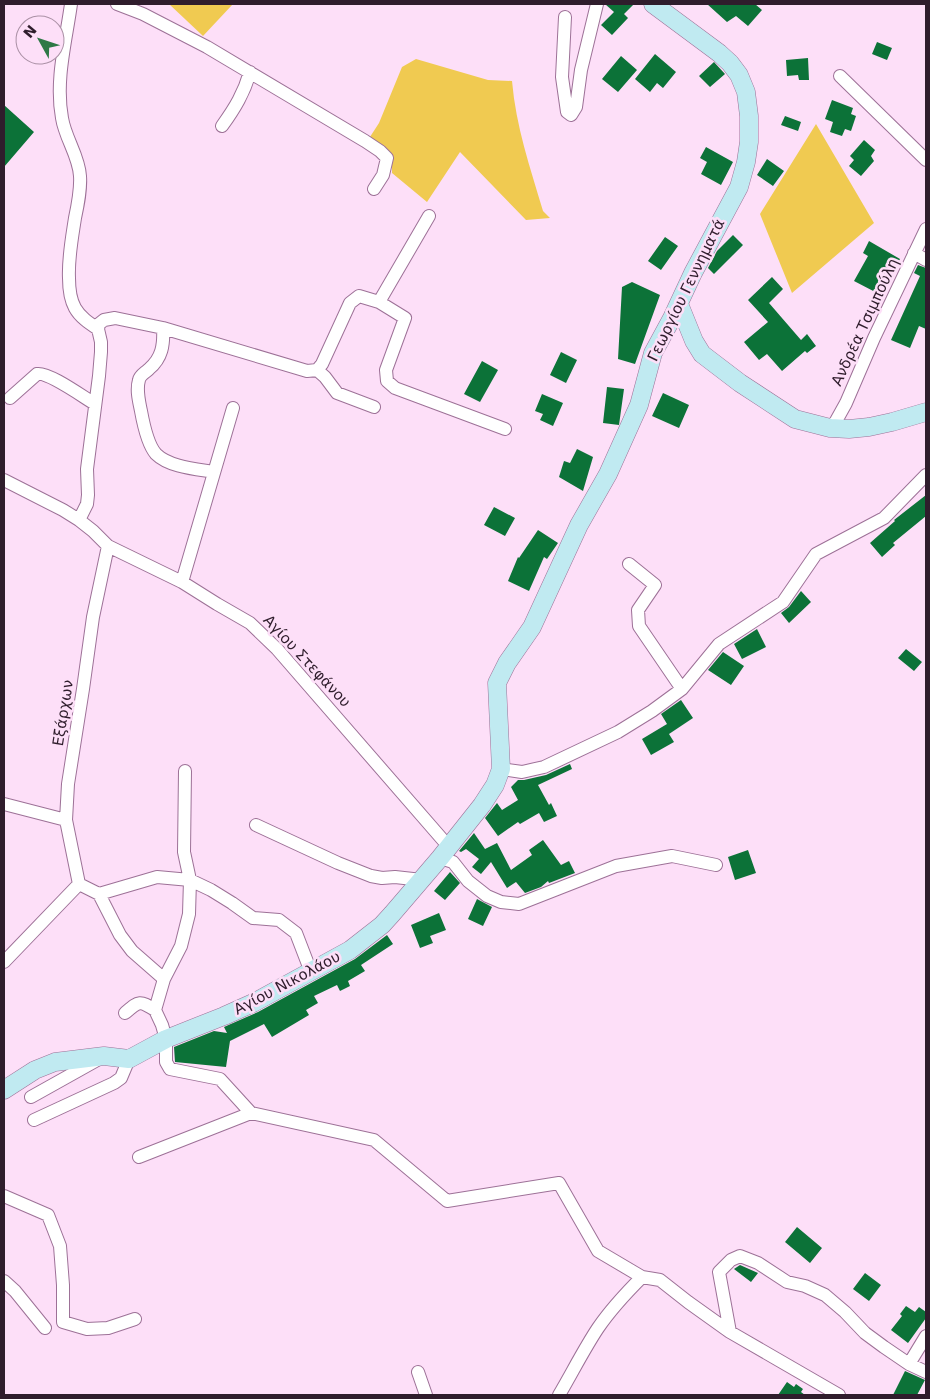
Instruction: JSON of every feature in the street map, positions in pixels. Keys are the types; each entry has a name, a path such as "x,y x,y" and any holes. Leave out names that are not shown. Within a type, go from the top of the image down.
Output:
{"street":[{"path":"71,4 60,76 62,117 80,175 79,200 68,262 70,293 75,308 85,320 98,328"},
{"path":"117,4 157,21 250,72 380,151 387,158 382,175 374,189"},
{"path":"566,17 563,84 567,112 571,114 576,107 581,70 597,4"},
{"name":"Γεωργίου Γεννηματά","path":"501,769 497,700 498,683 507,663 532,627 579,525 608,474 638,404 653,353 742,180 749,142 749,116 748,100 739,75 719,53 653,4"},
{"path":"222,126 236,106 250,72"},
{"path":"840,76 926,160"},
{"path":"379,302 429,216"},
{"name":"Ανδρέα Τσιμπούλη","path":"830,428 846,403 874,338 926,229"},
{"path":"914,254 926,260"},
{"path":"79,520 87,504 88,494 87,469 101,352 98,326 102,321 110,318 163,328 307,371 317,370 322,364 350,303 359,296 379,302 404,318 386,370 387,381 395,388 505,429"},
{"path":"679,304 694,341 702,354 740,384 790,417 806,423 830,428 849,429 892,422 926,412"},
{"path":"163,328 164,342 162,352 154,365 140,377 138,383 144,429 156,453 173,464 214,472"},
{"path":"317,370 337,393 374,407"},
{"path":"10,398 37,374 42,373 95,404"},
{"path":"182,582 232,408"},
{"path":"501,769 522,772 544,767 618,732 652,711 682,689 719,644 783,602 816,554 884,518 926,475"},
{"name":"Αγίου Στεφάνου","path":"4,480 79,520 108,546 182,582 250,623 277,649 468,881 487,896 501,902 519,904 616,866 672,856 716,866"},
{"name":"Εξάρχων","path":"79,884 66,820 68,784 93,618 108,546"},
{"path":"629,564 655,585 638,610 639,626 682,689"},
{"name":"Αγίου Νικολάου","path":"129,1059 166,1040 246,1006 350,950 382,925 422,880 482,805 495,786 501,769"},
{"path":"155,1010 164,979 182,946 189,914 190,880 184,852 185,771"},
{"path":"4,804 66,820"},
{"path":"256,825 371,876 382,878 395,876 422,880"},
{"path":"99,894 157,876 190,880 225,898 253,918 279,920 296,933 311,972"},
{"path":"4,962 79,884 99,894 120,935 132,951 164,979"},
{"path":"125,1013 135,1004 143,1003 155,1010 166,1040 166,1062 170,1070 220,1079 251,1113"},
{"path":"31,1097 104,1056"},
{"path":"4,1090 35,1070 55,1062 104,1056 129,1059 121,1078 114,1083 34,1120"},
{"path":"140,1157 251,1113 374,1140 447,1201 559,1183 598,1251 642,1277 660,1280 730,1332 839,1395"},
{"path":"4,1196 48,1215 60,1246 63,1285 62,1322 87,1330 108,1328 135,1318"},
{"path":"730,1332 719,1272 731,1260 740,1256 758,1263 787,1282 805,1286 825,1295 865,1333 909,1364 926,1372"},
{"path":"559,1395 586,1346 599,1327 623,1296 642,1277"},
{"path":"4,1281 15,1291 46,1328"},
{"path":"909,1364 926,1336"},
{"path":"418,1372 426,1395"}],"shaded area":[{"path":"169,4 233,4 203,36"},
{"path":"416,59 488,80 512,81 520,131 543,211 550,218 526,220 460,152 427,202 392,173 392,161 368,140 379,123 402,67"},
{"path":"816,124 874,223 792,293 760,214"}],"building":[{"path":"605,4 634,4 624,14 628,18 612,35 601,25 614,12"},
{"path":"707,4 755,4 762,10 748,26 736,16 727,22"},
{"path":"877,42 892,48 887,60 872,54"},
{"path":"655,54 676,72 663,88 657,83 650,92 635,79"},
{"path":"621,56 637,70 618,92 602,79"},
{"path":"808,58 809,80 799,80 798,75 787,76 786,60"},
{"path":"714,62 725,74 710,87 699,76"},
{"path":"832,100 853,108 851,114 856,116 851,131 845,129 842,136 830,132 833,122 825,119"},
{"path":"4,105 34,132 4,167"},
{"path":"785,116 801,122 798,131 781,125"},
{"path":"864,140 875,150 871,156 874,161 861,176 849,166 854,160 850,156"},
{"path":"706,147 733,162 721,185 701,174 707,162 700,158"},
{"path":"767,159 784,171 773,186 757,175"},
{"path":"733,235 743,245 714,274 708,268 717,251"},
{"path":"665,237 678,246 661,270 648,261"},
{"path":"869,241 900,259 879,294 854,281 868,256 863,253"},
{"path":"918,265 926,268 926,329 919,326 910,348 891,340 920,276 914,273"},
{"path":"772,277 783,289 769,303 801,340 807,334 816,346 807,353 805,351 782,371 767,354 759,360 744,342 768,322 748,300"},
{"path":"632,282 660,295 635,364 618,359 622,287"},
{"path":"561,352 577,360 566,383 550,375"},
{"path":"482,361 498,370 480,402 464,394"},
{"path":"607,387 624,389 619,425 603,423"},
{"path":"663,393 689,405 679,428 652,416"},
{"path":"542,394 563,403 553,426 540,420 543,414 535,411"},
{"path":"577,449 593,457 583,491 559,477 564,461 570,463"},
{"path":"926,495 926,516 893,543 895,545 882,557 870,543 894,520"},
{"path":"494,507 515,518 505,536 484,525"},
{"path":"538,530 558,543 547,559 544,557 529,591 508,581 518,557"},
{"path":"801,591 811,602 789,623 781,613 789,607"},
{"path":"757,629 766,647 742,659 734,644"},
{"path":"906,649 922,662 914,671 898,658"},
{"path":"723,652 744,666 731,685 708,670"},
{"path":"681,700 693,718 669,734 674,742 651,755 642,739 667,724 661,714"},
{"path":"570,764 572,769 538,785 549,805 551,803 557,816 544,822 539,813 520,824 518,822 498,836 485,818 497,803 502,810 518,800 511,787 518,780 546,775"},
{"path":"474,833 485,849 497,843 511,870 532,855 529,850 543,840 561,865 569,861 575,873 549,883 548,881 541,887 525,893 516,882 507,888 491,862 481,874 472,867 479,859 466,849 461,852 459,851"},
{"path":"748,850 756,873 735,880 728,857"},
{"path":"450,872 460,883 445,900 434,891"},
{"path":"477,899 492,907 483,926 468,919"},
{"path":"439,913 446,930 430,936 433,943 420,948 411,925"},
{"path":"387,935 393,944 361,965 365,971 348,981 350,986 340,991 337,985 314,996 318,1003 306,1010 309,1015 272,1037 264,1024 230,1041 226,1067 175,1062 174,1047 214,1031 227,1033 224,1027 258,1012 355,959"},
{"path":"797,1227 822,1248 810,1263 785,1242"},
{"path":"740,1265 758,1273 751,1282 734,1269"},
{"path":"865,1273 881,1285 869,1301 853,1289"},
{"path":"906,1306 915,1312 919,1307 926,1312 926,1318 908,1343 891,1330 902,1316 900,1314"},
{"path":"905,1371 925,1380 917,1395 893,1395"},
{"path":"787,1382 794,1387 796,1384 803,1389 801,1392 805,1395 778,1395"}]}
